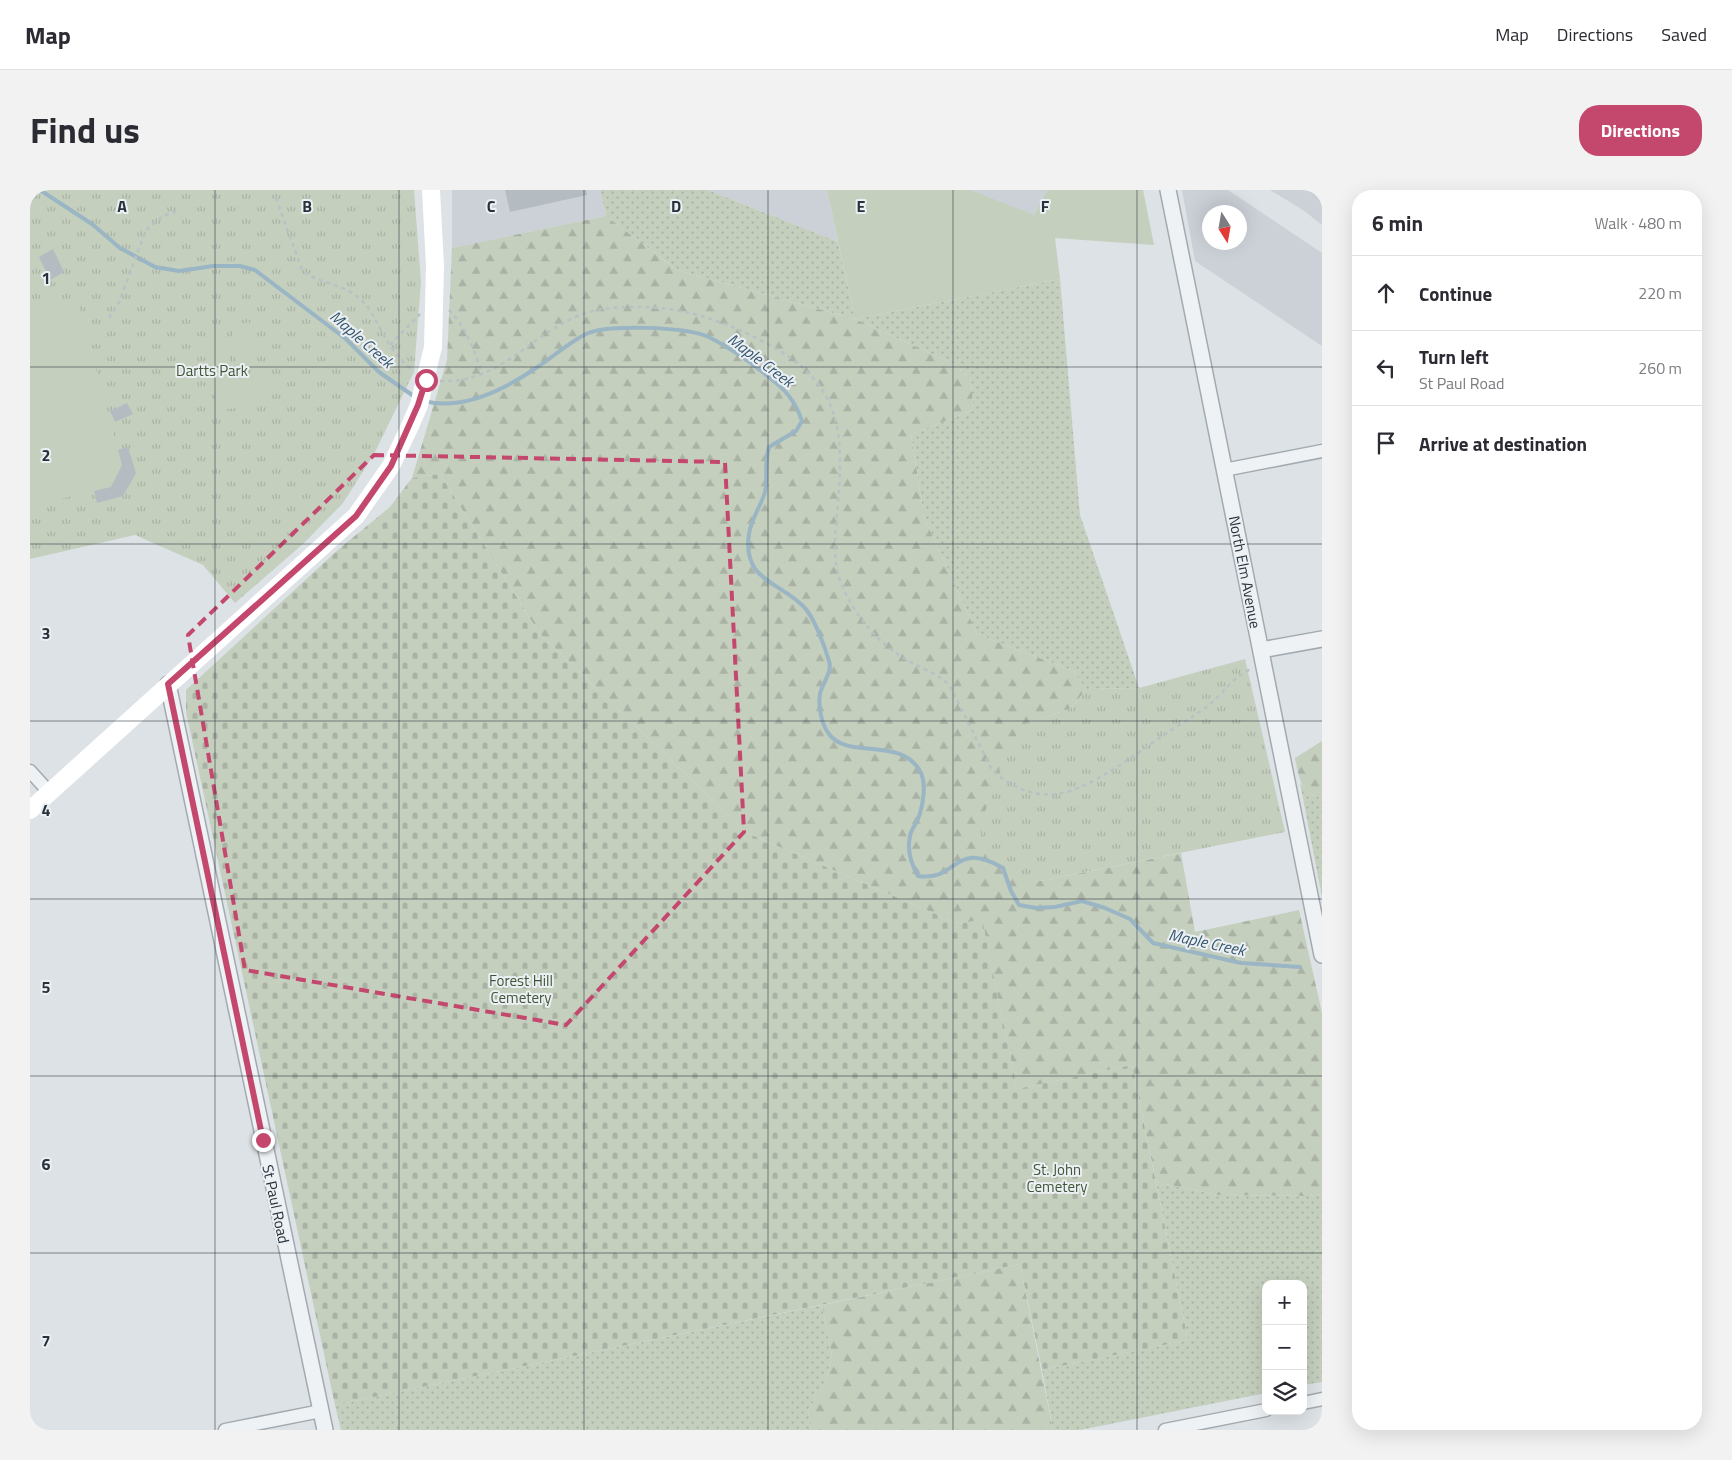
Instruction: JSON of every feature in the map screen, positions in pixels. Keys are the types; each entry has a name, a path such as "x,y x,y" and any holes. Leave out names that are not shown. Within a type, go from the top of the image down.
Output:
{"main road":[{"path":"30,810 356,516 391,466 418,405 433,347 435,304 431,190"}],"street":[{"name":"North Elm Avenue","path":"1168,190 1322,955"},
{"path":"1224,470 1322,452"},
{"path":"1261,650 1322,638"},
{"name":"St Paul Road","path":"168,684 325,1430"},
{"path":"30,771 49,792"},
{"path":"1307,1402 1322,1399"},
{"path":"225,1430 321,1411"},
{"path":"1165,1430 1262,1411"}],"path":[{"path":"276,198 302,270 309,277 345,288 358,297 369,308 390,345 414,317 435,304 450,310 478,359 482,374 509,360 575,317 614,307 647,307 687,312 718,321 745,332 797,362 815,378 829,398 835,413 840,455 835,553 842,587 872,631 890,649 908,661 941,677 950,686 992,770 1003,781 1034,793 1062,793 1097,778 1211,704 1244,674 1264,666"},
{"path":"108,318 119,302 146,230 163,216 177,211"}],"highlighted area":[{"path":"374,455 725,462 744,832 566,1025 245,970 188,635"}],"shaded area":[{"path":"452,190 600,190 606,216 452,248"},
{"path":"708,190 827,190 838,242"},
{"path":"971,190 1047,190 1034,216"},
{"path":"1182,190 1228,190 1322,253 1322,346 1195,261"},
{"path":"1270,190 1322,190 1322,225 1303,210"}],"green space":[{"name":"Dartts Park","path":"30,190 414,190 421,282 414,372 374,454 343,503 304,543 235,603 203,565 135,535 30,559"},
{"path":"600,190 708,190 838,242 855,319 677,270 606,216"},
{"path":"827,190 971,190 1034,215 1047,190 1143,190 1154,245 1055,238 1060,279 855,319"},
{"path":"606,216 677,270 855,319 956,365 971,380 973,410 911,434 924,517 977,634 1073,671 1086,689 1072,708 1027,723 1035,882 1181,853 1195,932 1299,910 1322,1013 1322,1194 1309,1196 1218,1195 1156,1182 1132,1065 1017,1089 982,920 959,924 747,833 539,633 440,474 412,478 447,360 452,248"},
{"path":"1060,279 1080,515 1139,688 1086,689 1073,671 977,634 924,517 911,434 973,410 971,380 956,365 855,319"},
{"path":"77,298 122,465 111,487 30,506 30,307"},
{"path":"253,322 258,366 237,368 232,325"},
{"path":"226,324 231,368 211,370 206,327"},
{"path":"267,374 269,405 217,410 214,380"},
{"name":"Forest Hill Cemetery","path":"440,474 539,633 747,833 959,924 982,919 1017,1089 1132,1065 1188,1340 1042,1370 1020,1264 335,1405 186,712 186,690 339,549 390,507 412,478"},
{"path":"1245,659 1285,832 1035,882 992,852 979,830 1007,746 1027,723 1072,708 1086,689 1139,688"},
{"path":"1322,741 1322,798 1305,788 1300,778 1295,758"},
{"path":"1300,783 1313,795 1322,798 1322,897"},
{"path":"1156,1182 1218,1195 1309,1196 1322,1194 1322,1382 1307,1384 1307,1280 1262,1280 1262,1394 1080,1430 1053,1430 1042,1370 1188,1340"},
{"path":"1020,1264 1053,1430 811,1430 808,1411 825,1384 832,1356 822,1305"},
{"path":"822,1305 832,1356 825,1384 808,1411 811,1430 341,1430 335,1405"}],"building":[{"path":"505,190 586,190 587,195 510,212"},
{"path":"53,249 64,272 50,280 39,257"},
{"path":"127,403 133,414 115,422 110,411"},
{"path":"128,447 136,473 123,496 97,503 94,491 111,487 122,465 118,450"}],"waterway":[{"name":"Maple Creek","path":"40,190 92,224 120,248 155,267 179,271 213,266 240,266 255,270 346,339 379,372 415,397"},
{"name":"Maple Creek","path":"424,401 438,403 468,401 497,391 524,376 579,338 596,331 627,328 681,330 706,336 733,351 773,380 787,393 798,410 802,421 796,431 769,447 765,492 749,534 748,550 751,562 764,578 804,607 819,633 830,665 819,698 822,720 829,734 838,742 848,746 900,754 911,760 920,771 924,788 923,801 909,841 909,852 913,867 918,876 931,876 941,873 965,859 986,860 1003,868 1011,891 1019,905 1036,908 1055,907 1082,901 1105,908 1130,919 1153,943 1241,963 1300,967"}],"route":[{"path":"263,1140 168,684 356,516 391,466 410,426 426,380"}],"park label":[{"name":"St. John Cemetery","path":"1057,1178"}]}
